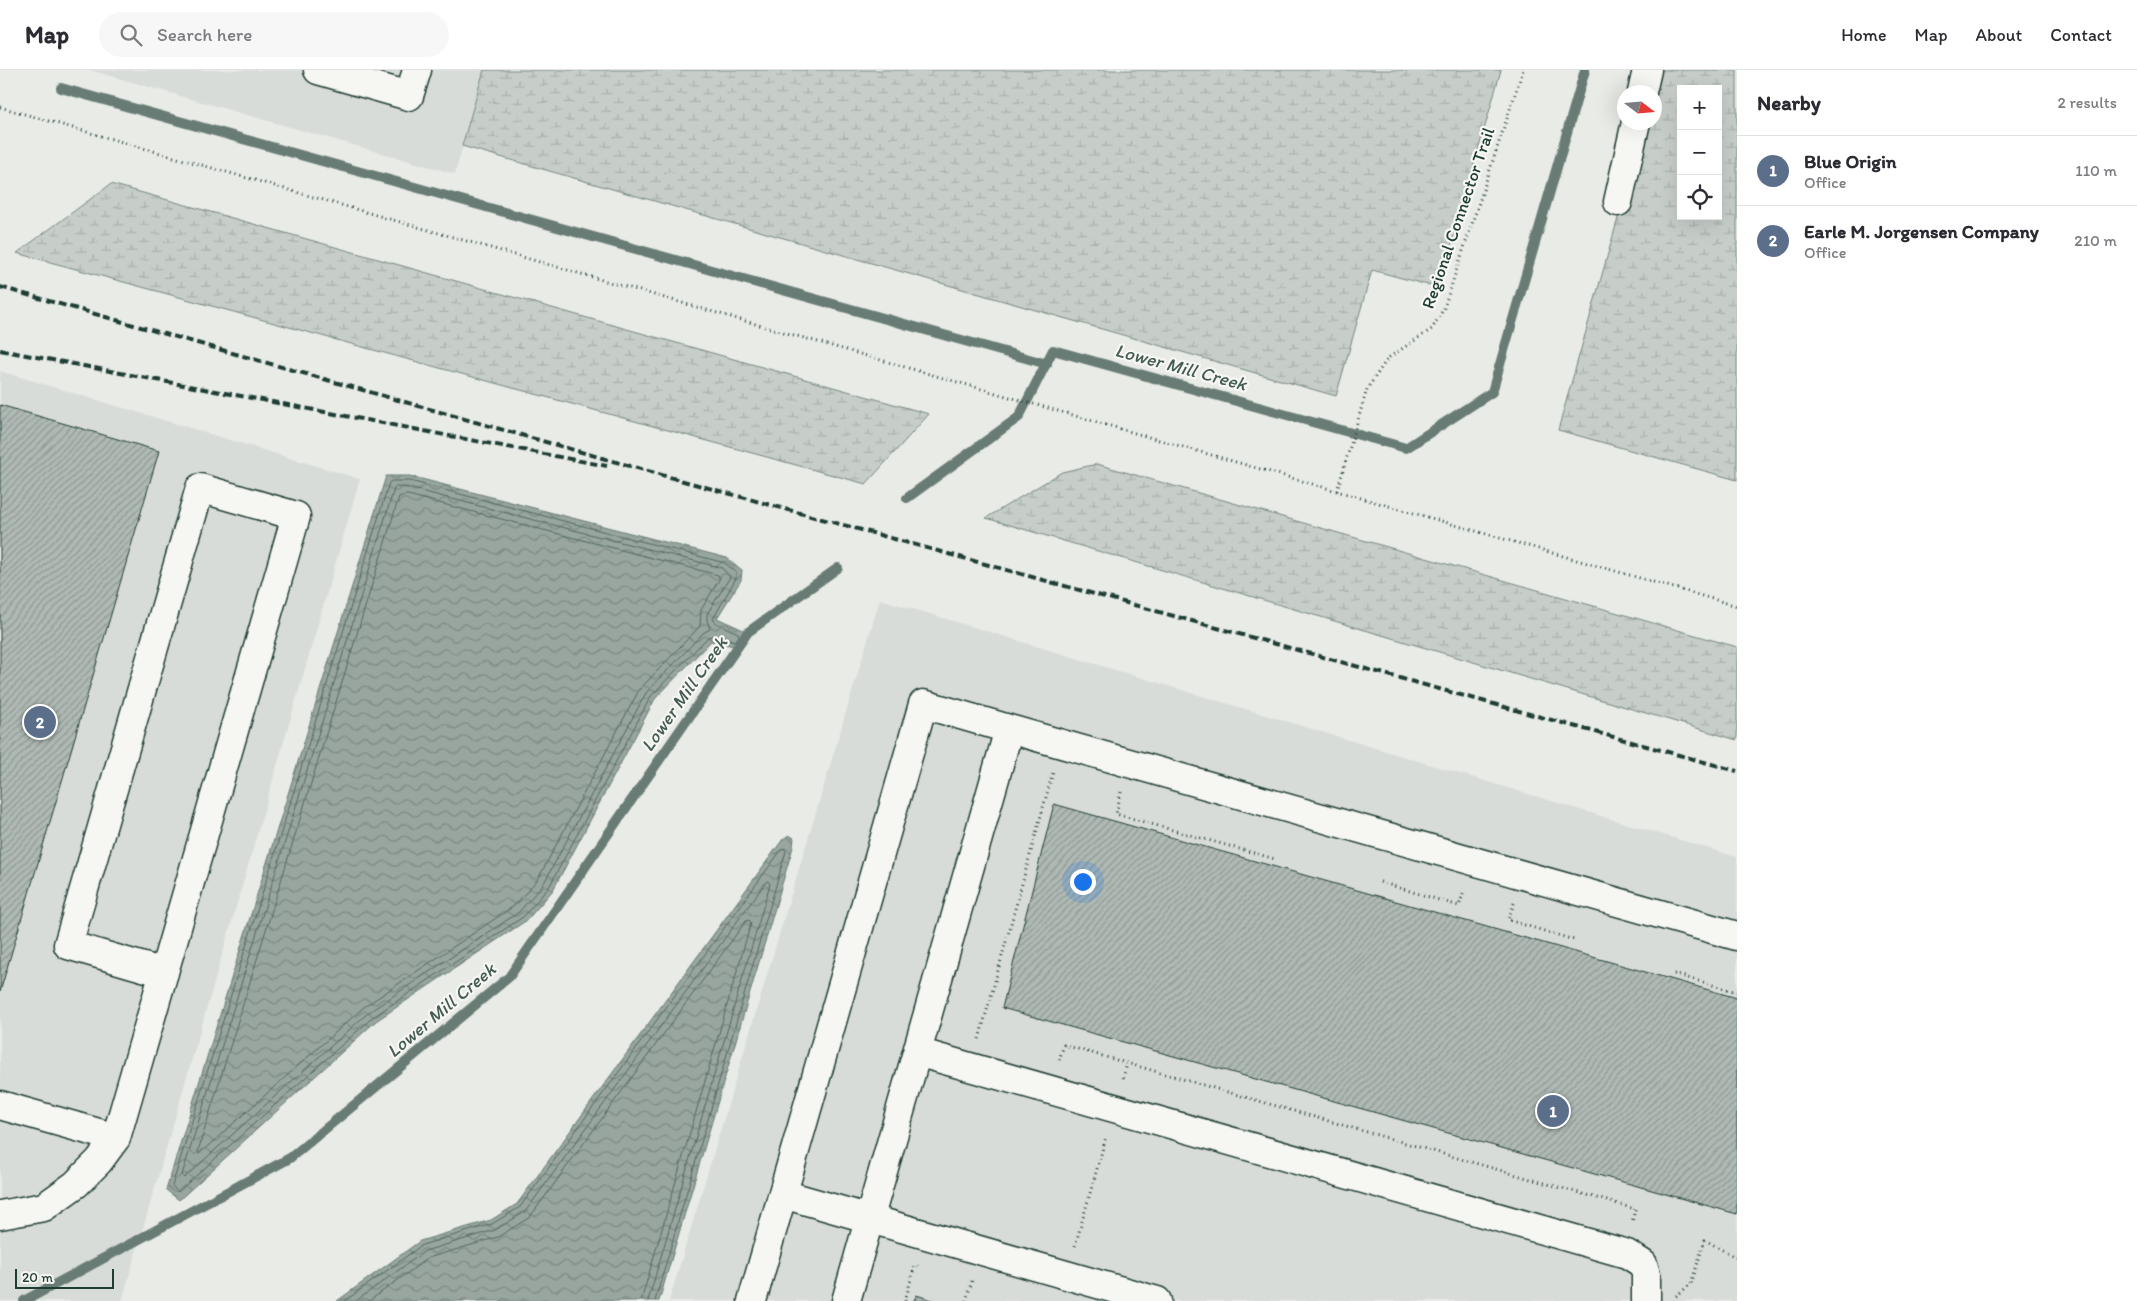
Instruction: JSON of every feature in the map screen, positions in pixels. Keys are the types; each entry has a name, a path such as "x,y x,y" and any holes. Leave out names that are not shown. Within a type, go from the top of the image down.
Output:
{"lane":[{"path":"318,70 409,96 417,70"},
{"path":"1644,85 1647,70"},
{"path":"1618,202 1634,130"},
{"path":"3,1213 44,1207 76,1184 99,1161 116,1138 164,973 296,516 200,488 68,945 164,973"},
{"path":"752,1301 923,704 1737,936"},
{"path":"846,1301 1009,729"},
{"path":"917,1052 1627,1254 1644,1264 1646,1301"},
{"path":"0,1105 116,1138"},
{"path":"783,1194 1158,1301"}],"path":[{"name":"Regional Connector Trail","path":"1337,491 1367,389 1388,358 1432,329 1444,308 1523,70"},
{"path":"0,107 1737,606"},
{"path":"976,1048 1054,770"},
{"path":"1122,788 1116,814 1275,859"},
{"path":"1380,882 1459,906 1464,889"},
{"path":"1516,895 1508,920 1574,940"},
{"path":"1674,974 1737,992"},
{"path":"1058,1063 1064,1045 1635,1209 1631,1225"},
{"path":"1067,1275 1127,1064"},
{"path":"1672,1295 1678,1297 1691,1284 1705,1240 1737,1258"},
{"path":"905,1301 915,1265 925,1268"},
{"path":"963,1277 972,1280 966,1301"}],"shaded area":[{"path":"89,70 484,70 455,174"},
{"path":"0,371 360,479 122,1301 0,1301"},
{"path":"880,599 1737,857 1737,1301 669,1301"}],"green space":[{"path":"484,70 1501,70 1439,288 1372,270 1336,396 462,146"},
{"path":"1659,70 1737,70 1737,480 1558,430 1643,130 1662,130 1662,85 1656,85"},
{"path":"111,184 929,414 866,484 17,253"},
{"path":"1097,464 1737,647 1737,740 986,518 1062,472"}],"water":[{"path":"386,476 410,476 727,558 742,570 741,580 717,618 748,632 738,647 711,641 655,699 553,890 527,920 376,1021 179,1200 166,1190"},
{"path":"789,835 794,838 793,847 659,1301 337,1301 420,1241 491,1220 517,1204 783,839"}],"building":[{"path":"0,405 159,451 0,992"},
{"path":"1054,804 1737,998 1737,1214 1002,1008"},
{"path":"916,1295 936,1301 914,1301"}],"waterway":[{"name":"Lower Mill Creek","path":"907,498 1019,417 1053,350 1406,448 1492,392 1585,70"},
{"path":"61,88 1047,364"},
{"name":"Lower Mill Creek","path":"24,1301 290,1158 509,977 748,632 838,568"}],"railway":[{"path":"0,287 669,477 1737,771"},
{"path":"0,350 607,466"}],"place":[{"name":"Earle M. Jorgensen Company","path":"40,722"},
{"name":"Blue Origin","path":"1553,1111"}]}
